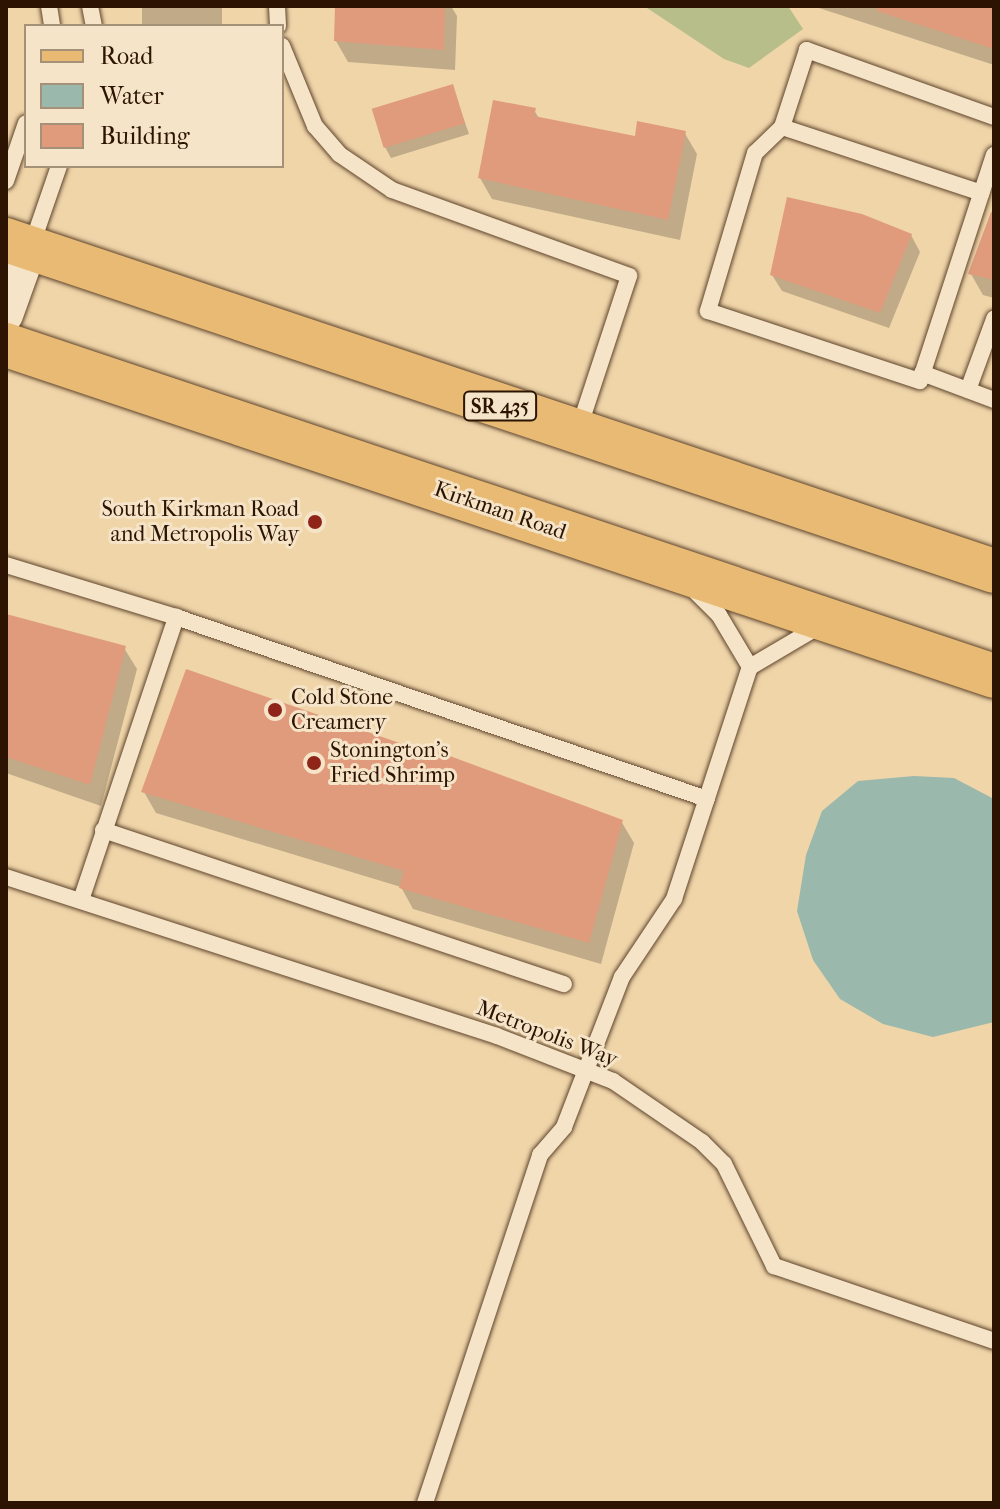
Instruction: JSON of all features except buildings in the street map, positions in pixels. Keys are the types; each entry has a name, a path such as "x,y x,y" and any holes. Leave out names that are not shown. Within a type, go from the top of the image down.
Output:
{"main road":[{"name":"SR 435","path":"18,244 994,571"},
{"name":"Kirkman Road","path":"6,345 994,676"}],"street":[{"path":"6,315 18,244"}],"lane":[{"path":"994,117 807,50 782,127 755,153 708,311 920,381 994,155"},
{"path":"284,51 315,126 339,154 382,183 629,276 578,433"},
{"path":"782,127 981,193"},
{"path":"6,181 24,129"},
{"path":"18,244 58,168"},
{"path":"968,390 994,319"},
{"path":"922,373 994,400"},
{"path":"6,565 176,617 707,799"},
{"path":"676,571 719,615 750,667"},
{"path":"81,900 176,617"},
{"path":"425,1503 540,1155 564,1127 622,977 674,899 750,667 795,637 830,622"},
{"path":"103,830 564,984"},
{"name":"Metropolis Way","path":"6,877 497,1036 632,1092 724,1164 774,1266 994,1341"}],"green space":[{"path":"644,6 788,6 803,29 749,68 724,59"}],"water":[{"path":"914,776 954,778 994,799 994,1022 933,1037 883,1024 840,999 813,960 797,911 806,855 822,811 858,781"}],"place":[{"name":"South Kirkman Road and Metropolis Way","path":"315,522"},
{"name":"Cold Stone Creamery","path":"275,710"},
{"name":"Stonington's Fried Shrimp","path":"314,763"}]}
